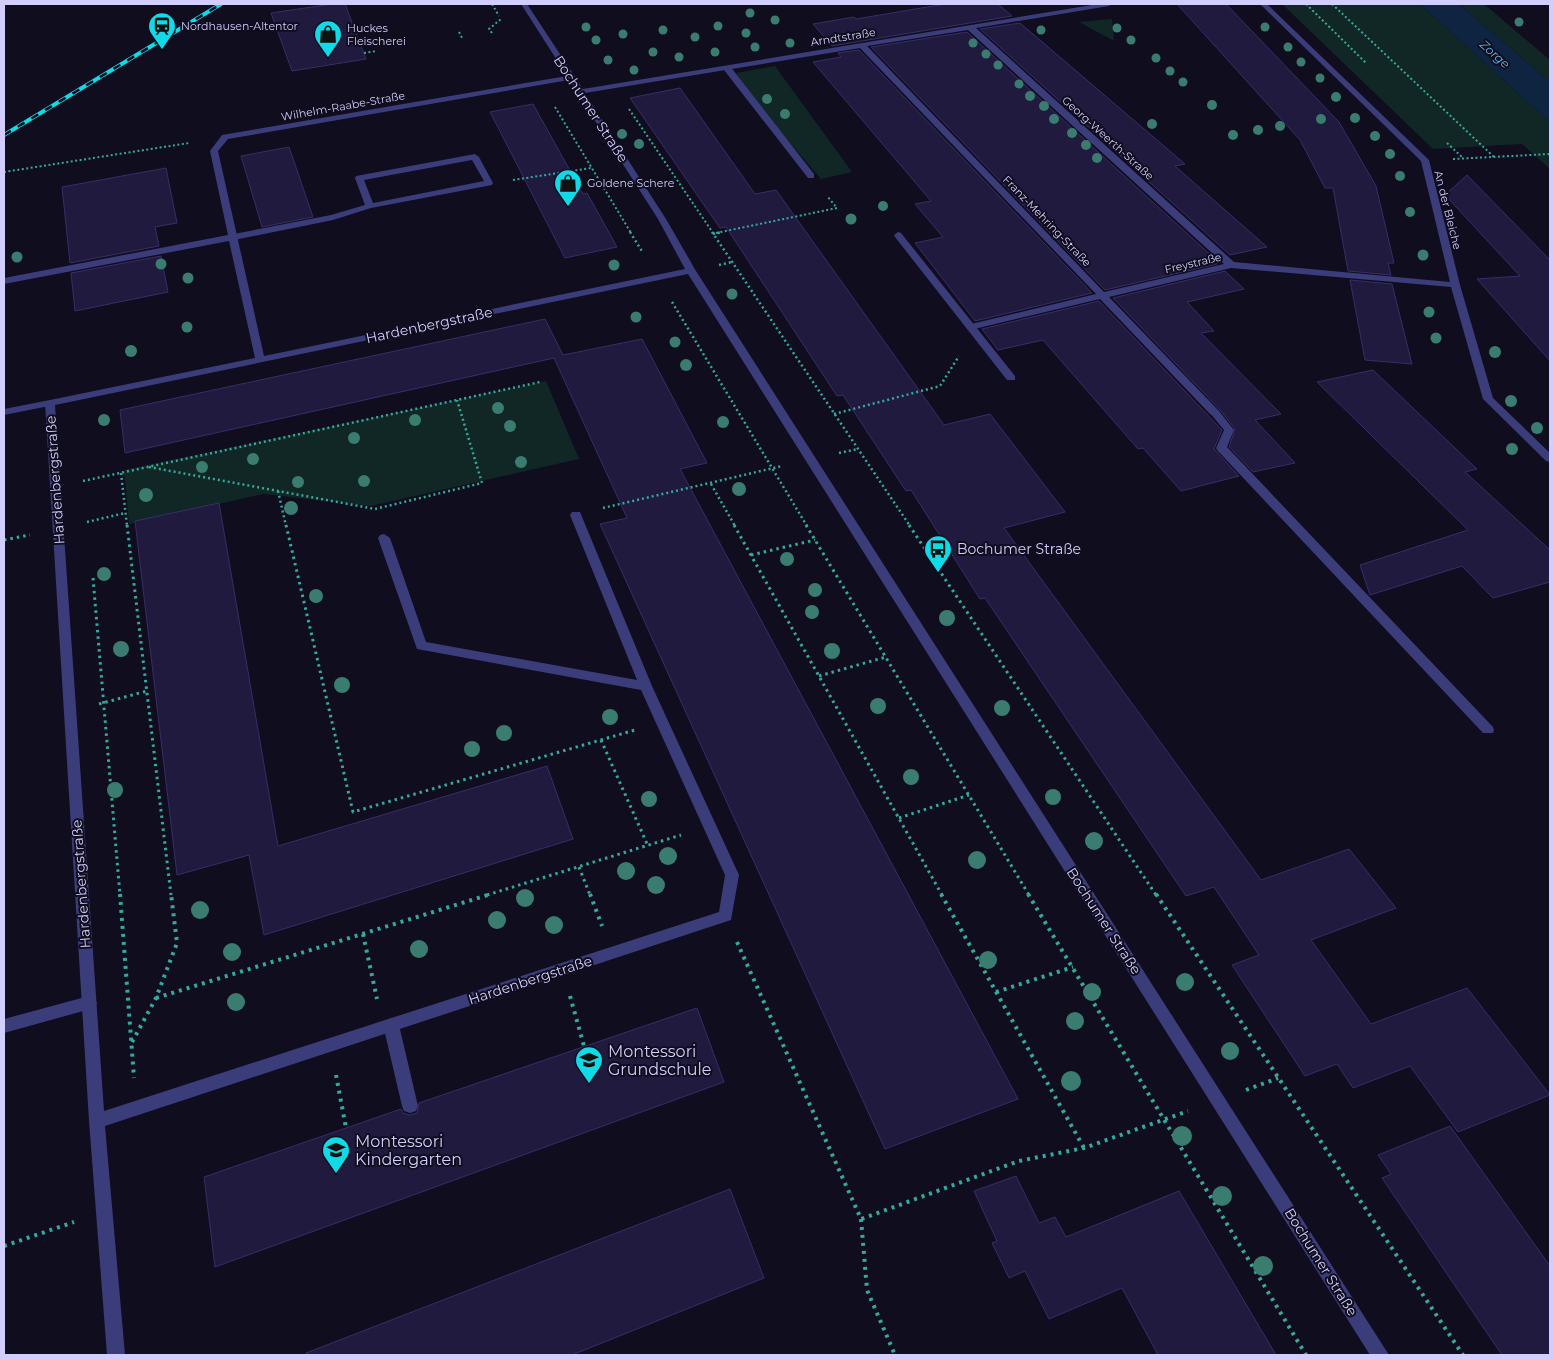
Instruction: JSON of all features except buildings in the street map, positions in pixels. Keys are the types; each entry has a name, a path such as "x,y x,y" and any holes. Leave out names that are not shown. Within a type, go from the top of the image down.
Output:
{"street":[{"name":"Bochumer Straße","path":"524,4 662,219 691,271 810,459 1380,1355"},
{"name":"Arndtstraße","path":"579,92 1109,4"},
{"name":"An der Bleiche","path":"1263,4 1425,160 1455,285 1488,399 1550,459"},
{"name":"Georg-Weerth-Straße","path":"970,27 1232,265"},
{"name":"Franz-Mehring-Straße","path":"862,45 1215,413 1229,430 1221,448 1488,730"},
{"path":"727,68 810,176"},
{"name":"Wilhelm-Raabe-Straße","path":"225,137 570,78"},
{"path":"225,137 214,151 260,359"},
{"path":"4,281 333,217 370,206 489,183 475,157 359,178 370,206"},
{"path":"898,235 1011,378"},
{"name":"Freystraße","path":"970,327 1232,265 1455,285"},
{"name":"Hardenbergstraße","path":"116,1355 97,1121 50,403 691,271"},
{"path":"4,412 50,403"},
{"path":"576,515 646,686 732,875 726,916"},
{"path":"384,538 421,646 646,686"},
{"name":"Hardenbergstraße","path":"97,1121 726,916"},
{"path":"4,1026 89,1003"},
{"path":"387,1026 410,1106"}],"path":[{"path":"1332,4 1494,157"},
{"path":"492,34 490,29 501,19"},
{"path":"459,32 462,38"},
{"path":"364,53 377,51"},
{"path":"540,83 1306,1355"},
{"path":"614,87 1463,1355"},
{"path":"4,172 225,137"},
{"path":"1425,160 1550,154"},
{"path":"489,183 592,168"},
{"path":"713,234 837,208 810,176"},
{"path":"834,414 940,386 966,346 970,327"},
{"path":"56,487 540,382"},
{"path":"147,467 375,509 482,483 457,400"},
{"path":"576,515 858,449"},
{"path":"83,471 84,489"},
{"path":"92,569 106,702 132,1043 156,998 176,943 121,472"},
{"path":"711,484 1084,1148"},
{"path":"278,491 353,812 664,722"},
{"path":"58,528 126,513"},
{"path":"87,514 89,531"},
{"path":"751,555 815,540"},
{"path":"819,676 886,657"},
{"path":"70,711 146,691"},
{"path":"601,740 648,846"},
{"path":"899,818 969,795"},
{"path":"156,998 711,826"},
{"path":"578,867 613,953"},
{"path":"726,916 861,1219 867,1290 896,1355"},
{"path":"362,934 387,1026"},
{"path":"996,992 1073,967"},
{"path":"562,970 584,1046"},
{"path":"331,1045 346,1128"},
{"path":"861,1219 1019,1161 1084,1148 1278,1078"},
{"path":"4,1246 104,1212"}],"green space":[{"path":"1282,4 1420,4 1550,122 1550,169 1522,144 1433,149"},
{"path":"1459,4 1484,4 1550,60 1550,82"},
{"path":"1112,19 1114,41 1079,22"},
{"path":"775,66 852,172 821,179 762,110 736,73"},
{"path":"546,381 579,459 371,506 263,494 129,524 124,470"}],"water":[{"name":"Zorge","path":"1420,4 1459,4 1550,82 1550,122"}],"railway":[{"path":"4,135 221,4"}],"place":[{"name":"Nordhausen-Altentor","path":"162,50"},
{"name":"Huckes Fleischerei","path":"328,58"},
{"name":"Goldene Schere","path":"568,207"},
{"name":"Bochumer Straße","path":"938,573"},
{"name":"Montessori Grundschule","path":"589,1084"},
{"name":"Montessori Kindergarten","path":"336,1174"}]}
